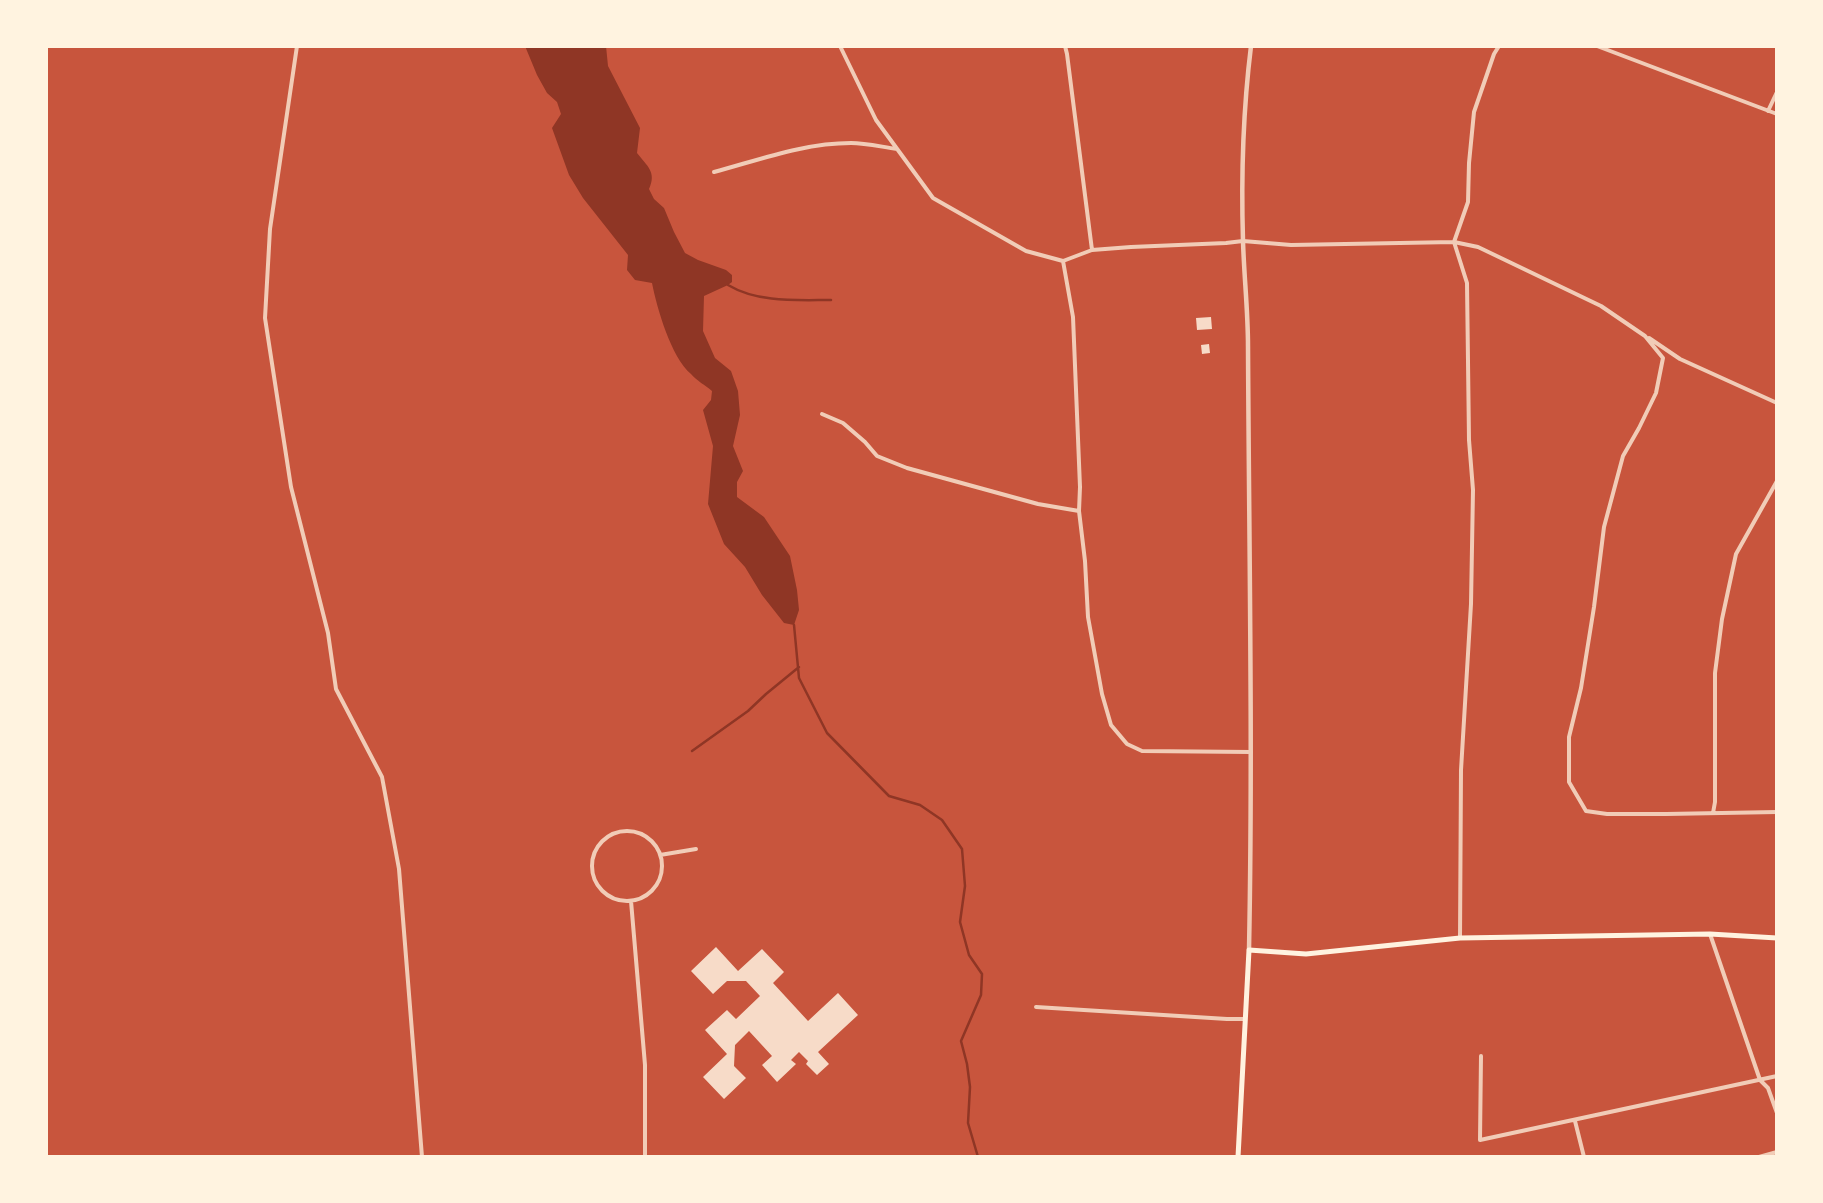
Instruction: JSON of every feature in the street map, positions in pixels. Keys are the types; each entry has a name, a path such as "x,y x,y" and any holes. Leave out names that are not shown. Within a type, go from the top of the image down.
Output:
{"main road":[{"path":"1238,1157 1249,950 1306,954 1460,938 1710,934 1777,938"}],"street":[{"path":"297,46 270,229 265,318 291,487 328,634 336,689 382,777 384,786 398,869 422,1157"},
{"path":"840,46 876,120 933,198 1026,251 1063,262 1092,250 1226,244 1243,241 1291,245 1454,242 1478,247 1601,306 1680,359 1777,403"},
{"path":"1065,46 1092,250"},
{"path":"1249,950 1251,752 1248,331 1243,241 1246,90 1251,46"},
{"path":"1460,938 1461,770 1471,604 1473,490 1470,440 1467,284 1454,242 1468,202 1469,163 1474,112 1494,54 1499,46"},
{"path":"1598,46 1777,114"},
{"path":"1768,111 1777,92"},
{"path":"714,172 773,154 812,147 851,143 897,149"},
{"path":"1063,262 1072,317 1080,511 1086,561 1088,617 1102,694 1111,724 1127,744 1142,751 1251,752"},
{"path":"1645,336 1663,358 1656,393 1623,456 1604,527 1581,688 1569,737 1569,782 1586,811 1607,814 1777,812"},
{"path":"822,414 843,423 865,442 877,456 907,468 1038,504 1080,511"},
{"path":"1713,813 1715,802 1715,673 1722,620 1736,554 1777,481"},
{"path":"624,831 631,831 649,839 660,855 662,868 656,885 648,894 632,901 612,898 598,885 592,867 597,848 606,838 624,831"},
{"path":"660,855 696,850"},
{"path":"632,901 645,1065 645,1157"},
{"path":"1710,934 1760,1080 1768,1088 1777,1113"},
{"path":"1036,1007 1245,1019"},
{"path":"1481,1056 1480,1140 1777,1076"},
{"path":"1575,1121 1584,1157"},
{"path":"1759,1157 1777,1152"}],"shaded area":[{"path":"525,46 606,46 608,66 640,128 637,153 650,170 652,178 649,189 654,199 664,208 685,253 726,270 732,275 732,282 728,285 704,296 703,331 715,358 731,371 738,391 740,415 733,446 743,471 737,482 737,497 764,517 790,556 799,610 794,625 784,623 762,595 745,567 724,544 708,504 713,446 703,410 711,400 712,391 696,379 677,356 666,332 652,283 635,280 627,270 628,255 583,198 569,175 552,128 561,114 557,102 547,93"}],"building":[{"path":"1211,317 1212,329 1197,330 1196,318"},
{"path":"1209,344 1210,353 1202,354 1201,345"},
{"path":"716,947 738,971 762,949 784,972 773,983 808,1021 838,993 858,1015 818,1052 829,1064 817,1075 806,1064 808,1061 799,1052 791,1060 796,1064 777,1082 762,1065 772,1056 749,1031 735,1045 734,1066 746,1078 724,1099 703,1077 727,1054 705,1030 727,1010 736,1019 760,996 746,981 727,981 713,994 691,971"}],"waterway":[{"path":"728,285 740,291 765,298 831,300"},
{"path":"794,625 799,678 827,733 889,796 920,805 942,820 962,849 965,886 960,922 969,955 982,974 981,995 961,1041 970,1087 968,1123 978,1157"},
{"path":"692,751 748,711 799,667"}]}
